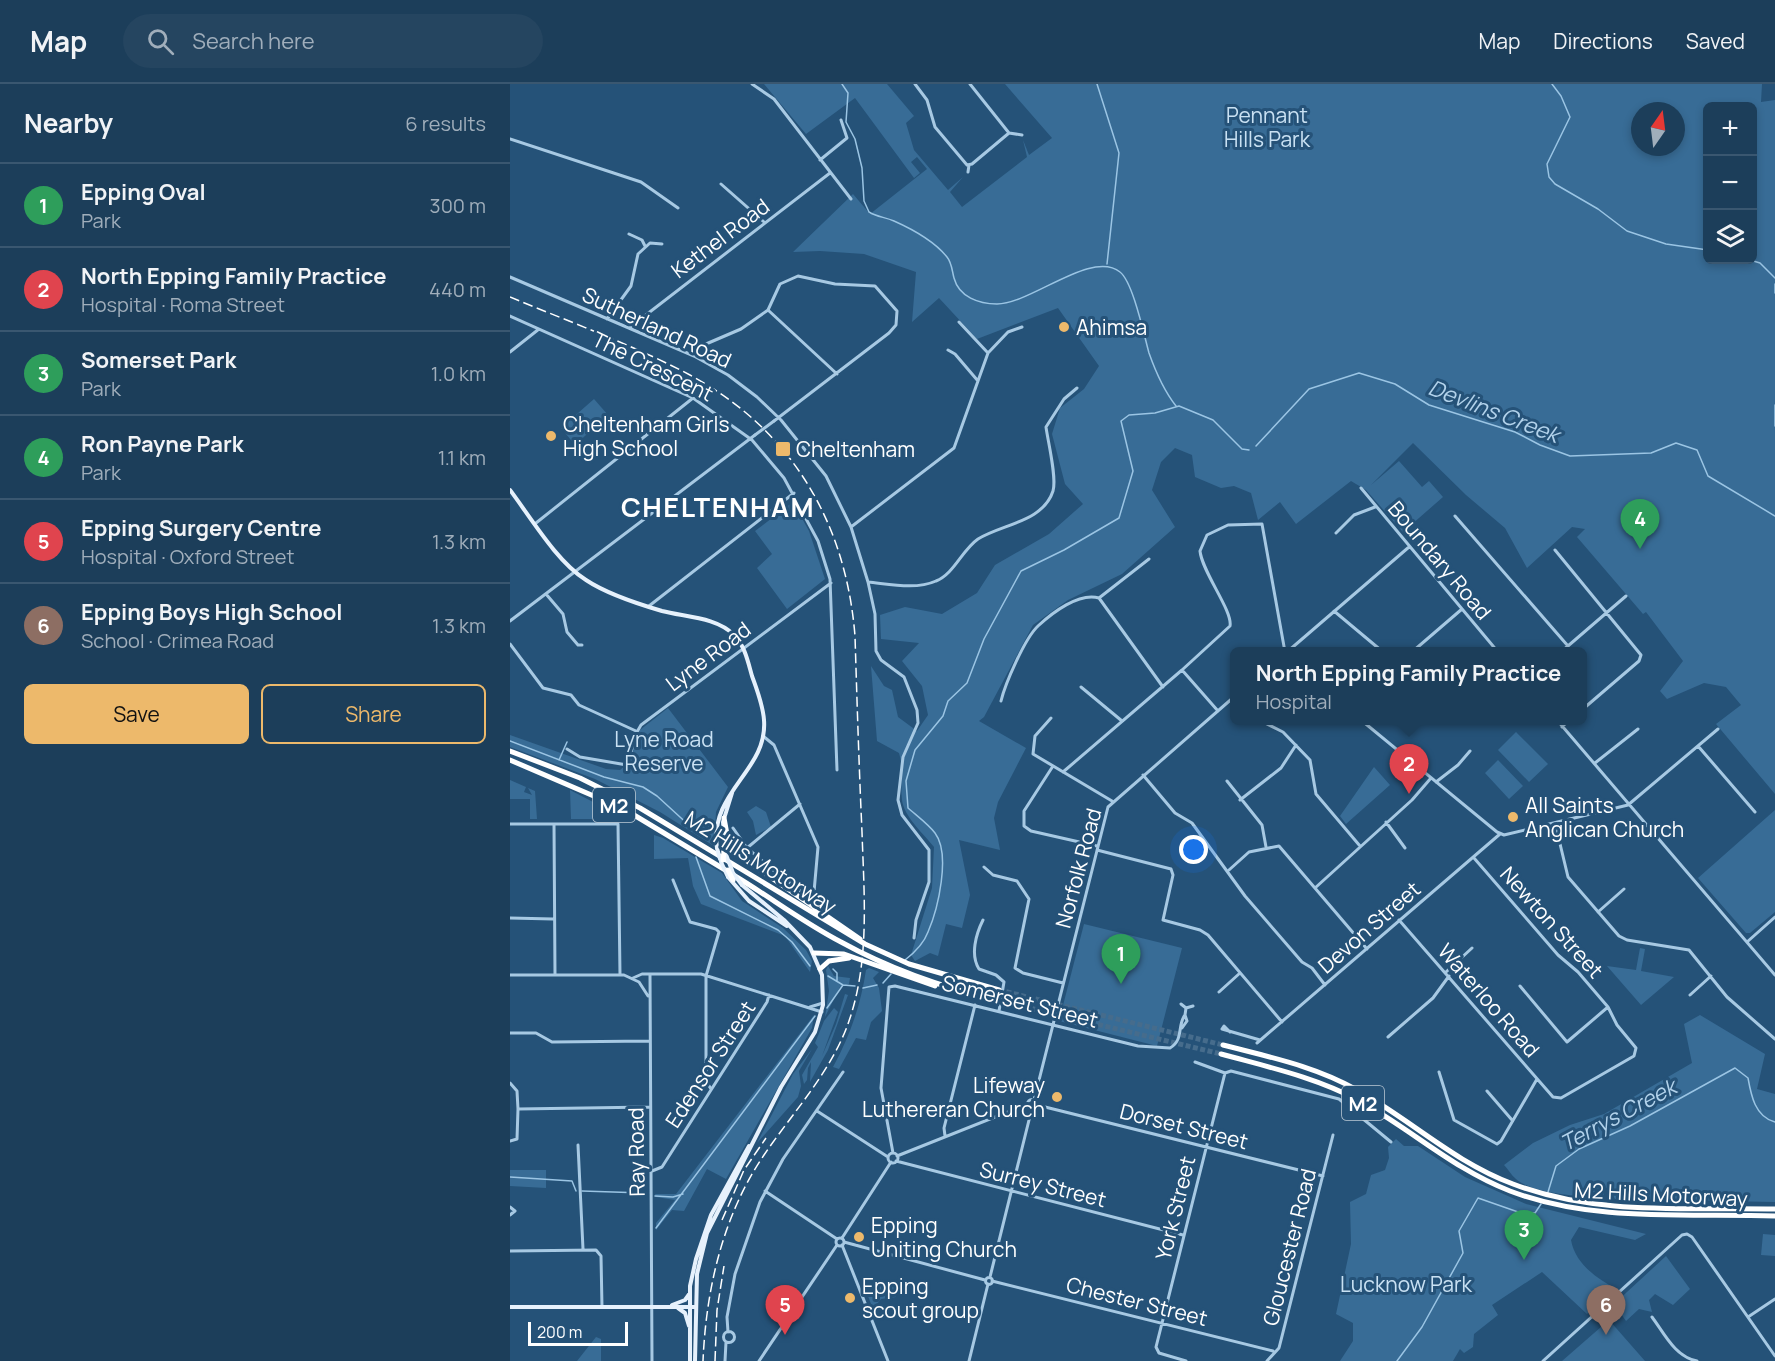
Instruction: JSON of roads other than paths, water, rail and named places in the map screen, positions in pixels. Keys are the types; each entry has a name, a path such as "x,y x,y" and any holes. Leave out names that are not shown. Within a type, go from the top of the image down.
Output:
{"highway":[{"name":"M2 Hills Motorway","path":"510,751 580,778 640,808 865,944 909,964 999,990"},
{"name":"M2 Hills Motorway","path":"510,760 577,787 640,818 836,940 884,966 899,973 996,1000"},
{"name":"M2","path":"724,818 730,843 770,876"},
{"name":"M2","path":"724,851 734,852 855,934 865,944"},
{"path":"724,851 723,860 731,880"},
{"path":"813,953 844,954 884,966"},
{"path":"820,969 824,964 839,958 859,959"},
{"name":"M2 Hills Motorway","path":"1223,1045 1305,1067 1342,1082 1371,1098 1447,1152 1493,1176 1542,1194 1620,1206 1775,1209"},
{"name":"M2 Hills Motorway","path":"1221,1054 1301,1076 1343,1093 1390,1120 1444,1158 1490,1183 1540,1201 1571,1208 1619,1213 1775,1216"}],"main road":[{"path":"510,490 575,572 593,584 649,606 723,627 736,637 743,648 763,711 763,736 758,752 721,809 717,826 717,848 731,880 749,901 790,928"},
{"path":"690,1361 690,1289 707,1224 814,1032 822,1012 823,1002 820,969 813,953 790,928 742,885 733,873 724,851 724,818 734,790"},
{"path":"695,1361 698,1266 704,1240 749,1146"},
{"path":"668,1306 685,1300 690,1289"},
{"path":"668,1306 686,1313 691,1337"},
{"path":"510,1307 696,1306"}],"street":[{"path":"752,84 774,99 851,199"},
{"path":"915,84 927,100 935,127 969,165"},
{"path":"970,84 1010,133 1022,135"},
{"path":"820,160 847,138 841,120"},
{"path":"968,172 969,165 1008,137 1010,133"},
{"path":"510,140 636,180 678,208"},
{"name":"Kethel Road","path":"629,328 830,173"},
{"path":"721,184 727,192 765,223"},
{"path":"629,234 642,240 645,246"},
{"path":"607,319 631,286 637,257 645,246 651,242 662,244"},
{"path":"510,621 837,374 892,330 898,316 893,303 871,284 835,284 798,276 780,284 768,310 741,329 699,347 694,356"},
{"name":"Sutherland Road","path":"510,277 694,356 743,386 779,417 826,476 851,528 868,582 875,614 876,651 881,660 904,677 917,710 918,723 903,758 898,800 902,815 929,850 929,882 916,920 914,938"},
{"path":"768,310 837,374"},
{"name":"The Crescent","path":"510,316 693,398 750,439 777,468 795,493 818,541 831,583 837,770"},
{"path":"959,322 988,353"},
{"path":"851,528 954,448 988,353 1008,332 1022,327"},
{"path":"510,352 539,329"},
{"path":"948,350 955,354 978,381"},
{"path":"868,582 910,585 937,581 964,550 979,539 1030,517 1049,501 1054,488 1046,427 1064,399 1077,388"},
{"path":"536,523 693,398"},
{"name":"Boundary Road","path":"1361,488 1494,647"},
{"path":"649,606 795,493"},
{"path":"1336,533 1354,515 1375,507"},
{"path":"1455,516 1568,645"},
{"path":"1063,772 1226,632 1231,622 1201,558 1202,542 1210,533 1223,526 1260,523 1263,526 1285,647"},
{"path":"1291,647 1409,547"},
{"path":"1555,550 1639,652 1640,659 1587,705"},
{"path":"1099,598 1149,559"},
{"name":"Lyne Road","path":"637,732 641,725 831,583"},
{"path":"546,594 566,618 567,632 578,645 582,645"},
{"path":"1001,701 1038,626 1077,600 1089,596 1099,598 1163,687"},
{"path":"1566,647 1626,596"},
{"path":"1418,647 1462,609"},
{"path":"1334,611 1378,647"},
{"path":"510,644 543,688 568,693 579,705 637,732 630,760 624,766 580,757 567,749"},
{"path":"1182,670 1218,711"},
{"path":"1081,687 1122,722"},
{"name":"Norfolk Road","path":"1034,1100 1108,807 1112,801 1230,700"},
{"path":"1051,718 1035,736 1033,753 1112,801"},
{"path":"1269,725 1283,732 1312,763 1317,796 1360,846"},
{"path":"1367,725 1500,834 1629,804 1718,729"},
{"path":"1562,727 1775,975"},
{"path":"1595,763 1638,729"},
{"path":"733,828 747,848 780,876 802,892 814,892 818,847 774,745 763,736"},
{"path":"1240,800 1281,768 1296,745"},
{"path":"1698,746 1755,812"},
{"path":"1436,782 1467,757 1470,750"},
{"path":"1053,766 1024,812 1024,826 1031,831 1170,869 1173,875 1163,920 1204,932 1282,1022"},
{"path":"1143,776 1175,813 1192,823 1229,870 1245,896 1302,962 1312,968 1325,984"},
{"path":"1316,888 1412,800 1431,778"},
{"path":"1227,781 1262,825 1266,847"},
{"path":"747,848 800,804"},
{"path":"1386,822 1405,848"},
{"path":"1555,823 1568,877 1622,939 1689,950 1727,997 1775,1039"},
{"path":"510,824 618,824 620,975"},
{"path":"554,824 555,975"},
{"name":"Devon Street","path":"1230,1032 1259,1042 1500,834"},
{"path":"1229,870 1249,852 1275,845 1281,848 1367,949"},
{"name":"Newton Street","path":"1474,858 1558,955 1578,972 1608,1007 1617,1025 1634,1044 1636,1053 1557,1099"},
{"path":"984,867 993,875 1017,881 1029,899 1014,962 1017,970 1064,983"},
{"path":"673,880 690,922 716,928 719,932 706,976 706,1081 711,1089"},
{"path":"1598,912 1624,889"},
{"path":"1747,942 1775,917"},
{"path":"510,918 554,919"},
{"path":"983,920 973,952 975,962 981,971 996,975 1004,982 999,1011"},
{"name":"Waterloo Road","path":"1399,920 1557,1099"},
{"path":"1446,972 1472,948"},
{"path":"1219,992 1240,973"},
{"path":"633,978 639,974 706,976 822,1012"},
{"name":"Ray Road","path":"650,974 652,1361"},
{"path":"510,975 620,975 633,978 642,985 649,998"},
{"path":"1388,1037 1433,998 1449,975"},
{"path":"1690,995 1711,976"},
{"name":"Somerset Street","path":"895,1154 881,1088 887,991 894,986 1138,1046 1170,1048 1178,1041 1186,1008"},
{"path":"1520,986 1567,1042 1608,1007"},
{"name":"Edensor Street","path":"651,1171 662,1167 769,996"},
{"path":"805,1007 818,1006 823,1002"},
{"path":"1181,1004 1186,1008 1193,1006"},
{"path":"945,1136 944,1128 975,1005"},
{"path":"510,1033 536,1033 552,1042 650,1041"},
{"path":"1195,1062 1225,1073 1231,1071 1339,1099 1391,1142"},
{"path":"728,1332 727,1317 741,1253 765,1191 783,1159 843,1072"},
{"path":"1439,1072 1454,1120 1497,1144 1537,1079"},
{"name":"York Street","path":"1186,1361 1157,1351 1161,1323 1225,1073"},
{"path":"510,1083 517,1091 518,1109 517,1139 510,1141"},
{"path":"1487,1090 1512,1120"},
{"path":"888,1157 1034,1100 1037,1105 1032,1108 990,1277 992,1281 988,1284 969,1361"},
{"path":"1028,1104 1032,1108"},
{"name":"Dorset Street","path":"1037,1105 1323,1176"},
{"path":"518,1109 650,1107"},
{"path":"817,1111 888,1157 891,1162"},
{"name":"Gloucester Road","path":"1267,1361 1279,1348 1333,1136"},
{"path":"578,1145 583,1250"},
{"path":"759,1361 837,1245 843,1242 891,1162 896,1161 895,1154"},
{"name":"Surrey Street","path":"896,1161 1183,1235"},
{"path":"765,1191 837,1239 870,1251"},
{"path":"510,1207 515,1211 510,1215"},
{"path":"1544,1361 1682,1235 1687,1234 1692,1237 1775,1356"},
{"path":"837,1239 837,1245"},
{"path":"843,1242 888,1361"},
{"path":"846,1252 855,1248 870,1251 985,1280 988,1284"},
{"path":"510,1251 594,1250 600,1254 602,1307"},
{"path":"985,1280 990,1277"},
{"name":"Chester Street","path":"992,1281 1273,1352"},
{"path":"1748,1317 1775,1299"},
{"path":"1652,1317 1677,1352 1689,1360 1696,1361"},
{"path":"725,1361 726,1342 723,1336 728,1332"},
{"path":"726,1342 731,1342 734,1338 733,1333 728,1332"}],"waterway":[{"path":"842,84 848,93 846,122 855,139 862,168 864,201 869,212 908,228 936,246 949,259 960,290 965,295 983,303 1011,302 1094,267 1108,267 1120,272 1134,297 1154,366 1164,388 1176,406"},
{"path":"1097,84 1119,153 1107,264"},
{"path":"1552,84 1561,96 1570,117 1547,164 1549,177 1555,184 1598,209 1627,231 1666,244 1703,249"},
{"path":"1757,262 1775,278"},
{"path":"1775,284 1775,293"},
{"name":"Devlins Creek","path":"1256,446 1309,389 1359,373 1395,384 1429,405 1515,432 1540,445 1570,456 1651,453 1676,443 1697,450 1708,476 1775,516"},
{"path":"1775,405 1775,426"},
{"name":"Devlins Creek","path":"905,960 918,948 928,932 936,910 942,867 940,842 935,833 908,808 906,781 915,750 943,716 948,701 967,683 984,639 1021,571 1064,550 1119,518 1133,471 1121,421 1129,415 1155,413 1179,406 1213,420 1242,449 1249,450"},
{"name":"Devlins Creek","path":"510,741 604,777 643,787 657,796 692,828"},
{"path":"559,760 567,742"},
{"name":"Devlins Creek","path":"696,857 710,896 778,930 792,942 810,966"},
{"path":"833,969 837,973 837,981"},
{"name":"Devlins Creek","path":"883,983 891,974"},
{"name":"Devlins Creek","path":"828,976 843,985 855,986"},
{"path":"827,1008 843,985"},
{"name":"Devlins Creek","path":"863,988 877,985"},
{"path":"656,1228 815,1016"},
{"name":"Terrys Creek","path":"1548,1192 1556,1166 1579,1149 1630,1126 1735,1068 1748,1078 1758,1110 1775,1122"},
{"path":"510,1177 572,1181 576,1191"},
{"path":"582,1191 644,1193"},
{"path":"655,1196 673,1197 683,1194"},
{"name":"Terrys Creek","path":"1397,1361 1422,1327 1463,1253 1459,1231 1478,1198 1521,1213 1535,1213 1541,1204"}],"tunnel":[{"path":"999,990 1223,1045"},
{"path":"996,1000 1221,1054"}],"railway":[{"path":"510,297 624,344 690,375 726,397 758,423 785,452 807,484 826,518 840,555 850,595 855,636 864,880 863,951 856,998 842,1039 833,1057 764,1155 750,1178 727,1228 708,1307 703,1361"},
{"path":"722,1220 744,1170 766,1138"},
{"path":"715,1361 717,1310 724,1266"}],"place":[{"name":"Ahimsa","path":"1064,327"},
{"name":"Cheltenham Girls High School","path":"551,436"},
{"name":"Cheltenham","path":"783,449"},
{"name":"Ron Payne Park","path":"1640,549"},
{"name":"North Epping Family Practice","path":"1409,794"},
{"name":"All Saints Anglican Church","path":"1513,817"},
{"name":"Epping Oval","path":"1121,984"},
{"name":"Lifeway Luthereran Church","path":"1057,1097"},
{"name":"Epping Uniting Church","path":"859,1237"},
{"name":"Somerset Park","path":"1524,1260"},
{"name":"Epping scout group","path":"850,1298"},
{"name":"Epping Surgery Centre","path":"785,1335"},
{"name":"Epping Boys High School","path":"1606,1335"}],"district":[{"name":"CHELTENHAM","path":"718,506"}],"park label":[{"name":"Pennant Hills Park","path":"1267,127"},
{"name":"Lyne Road Reserve","path":"664,751"},
{"name":"Lucknow Park","path":"1406,1284"}]}
